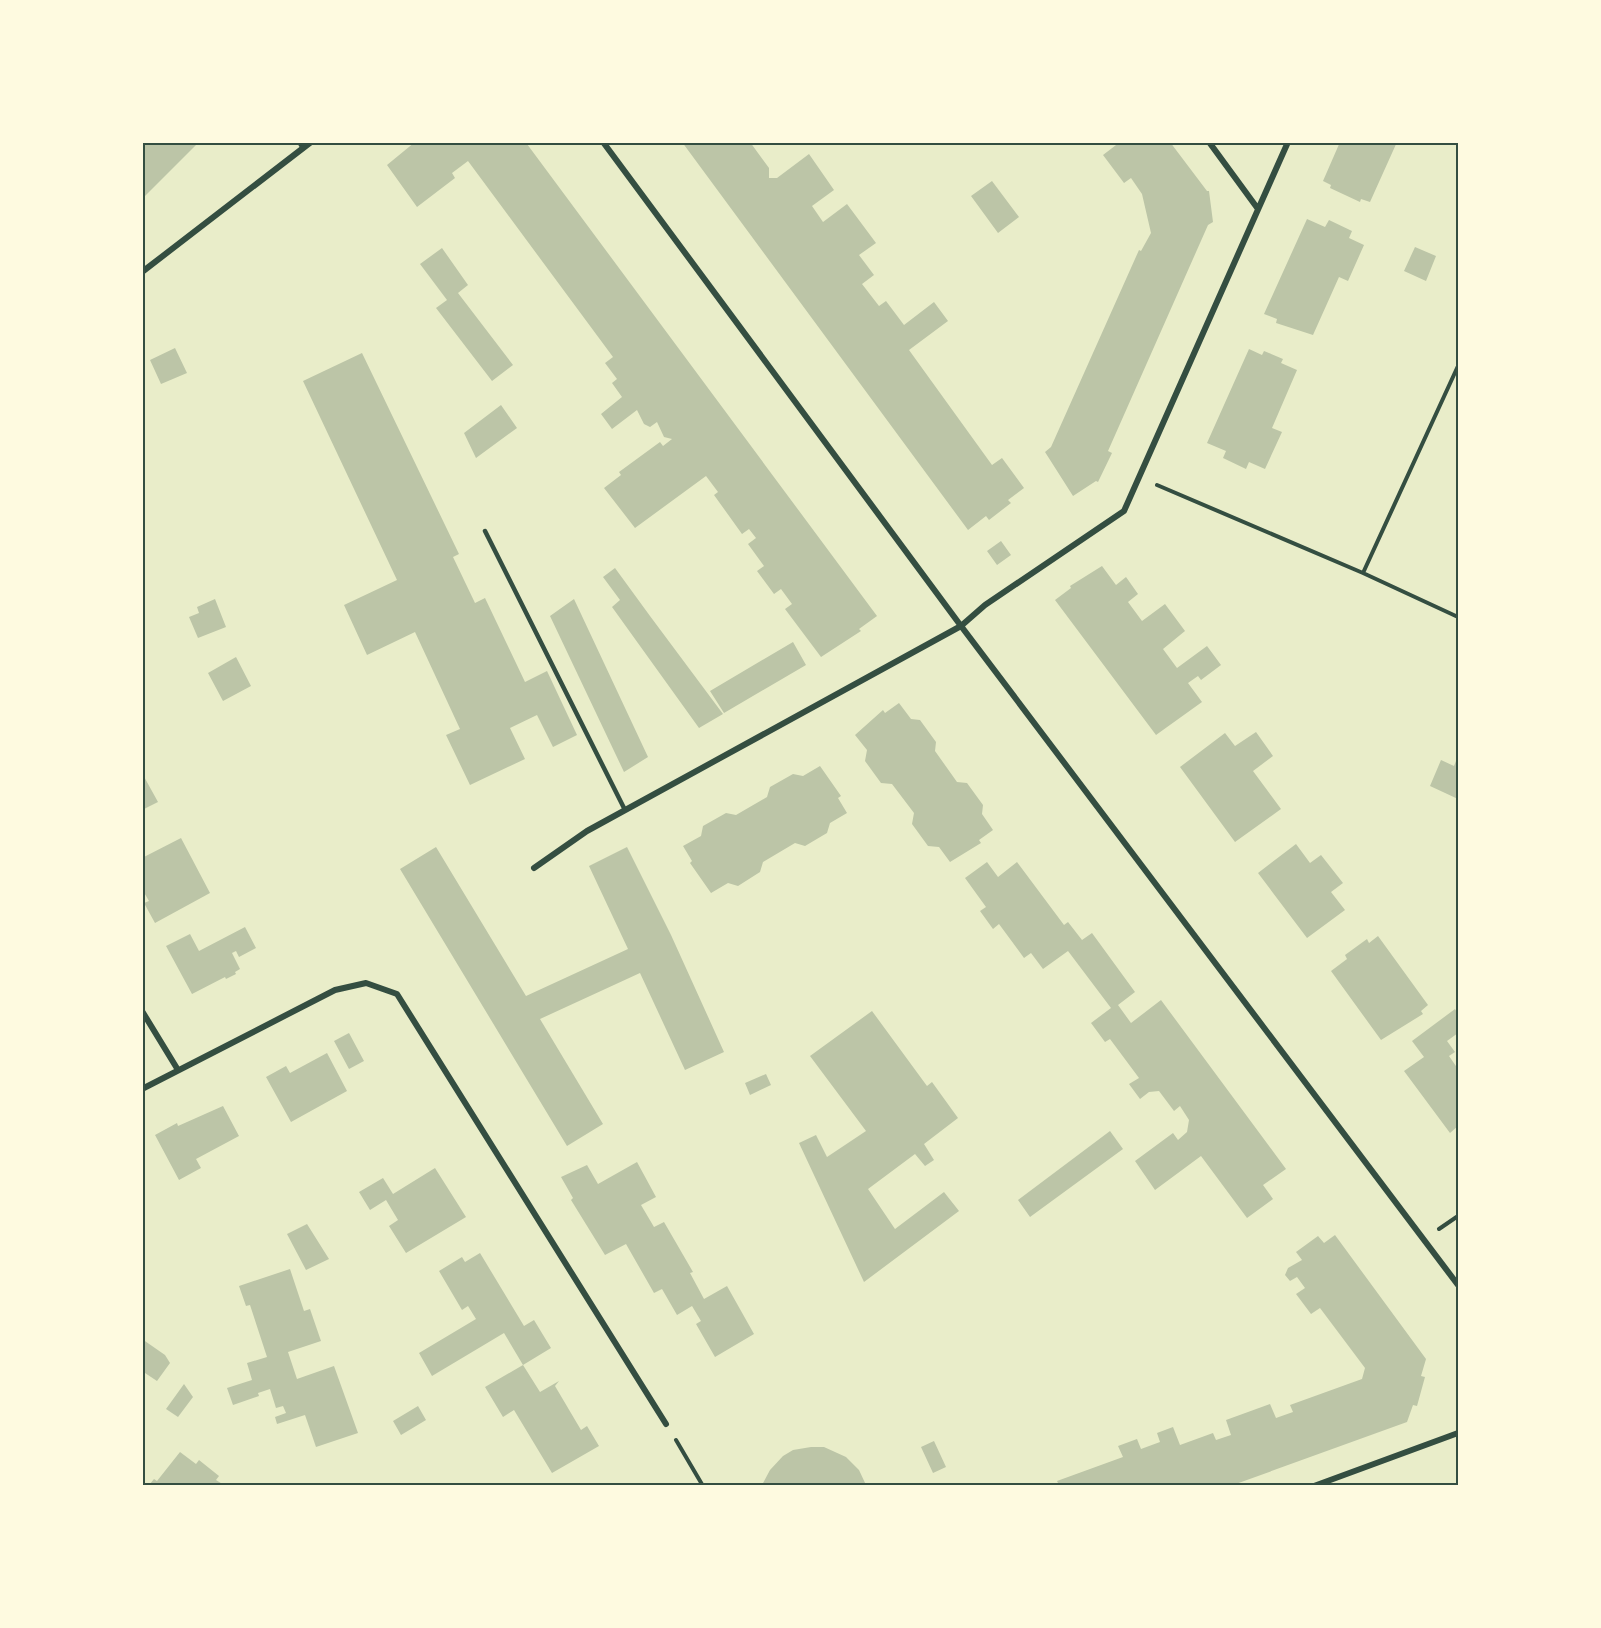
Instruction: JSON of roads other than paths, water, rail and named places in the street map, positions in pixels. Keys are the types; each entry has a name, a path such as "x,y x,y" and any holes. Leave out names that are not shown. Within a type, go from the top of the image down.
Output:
{"street":[{"path":"142,272 301,145 311,142"},
{"path":"603,142 961,626 1458,1285"},
{"path":"1209,142 1258,209"},
{"path":"534,868 587,831 961,626 986,605 1124,511 1288,142"},
{"path":"142,1089 335,990 366,984 397,994 666,1424"},
{"path":"142,1011 178,1070"},
{"path":"1314,1485 1458,1433"}],"lane":[{"path":"485,531 625,810"}]}
